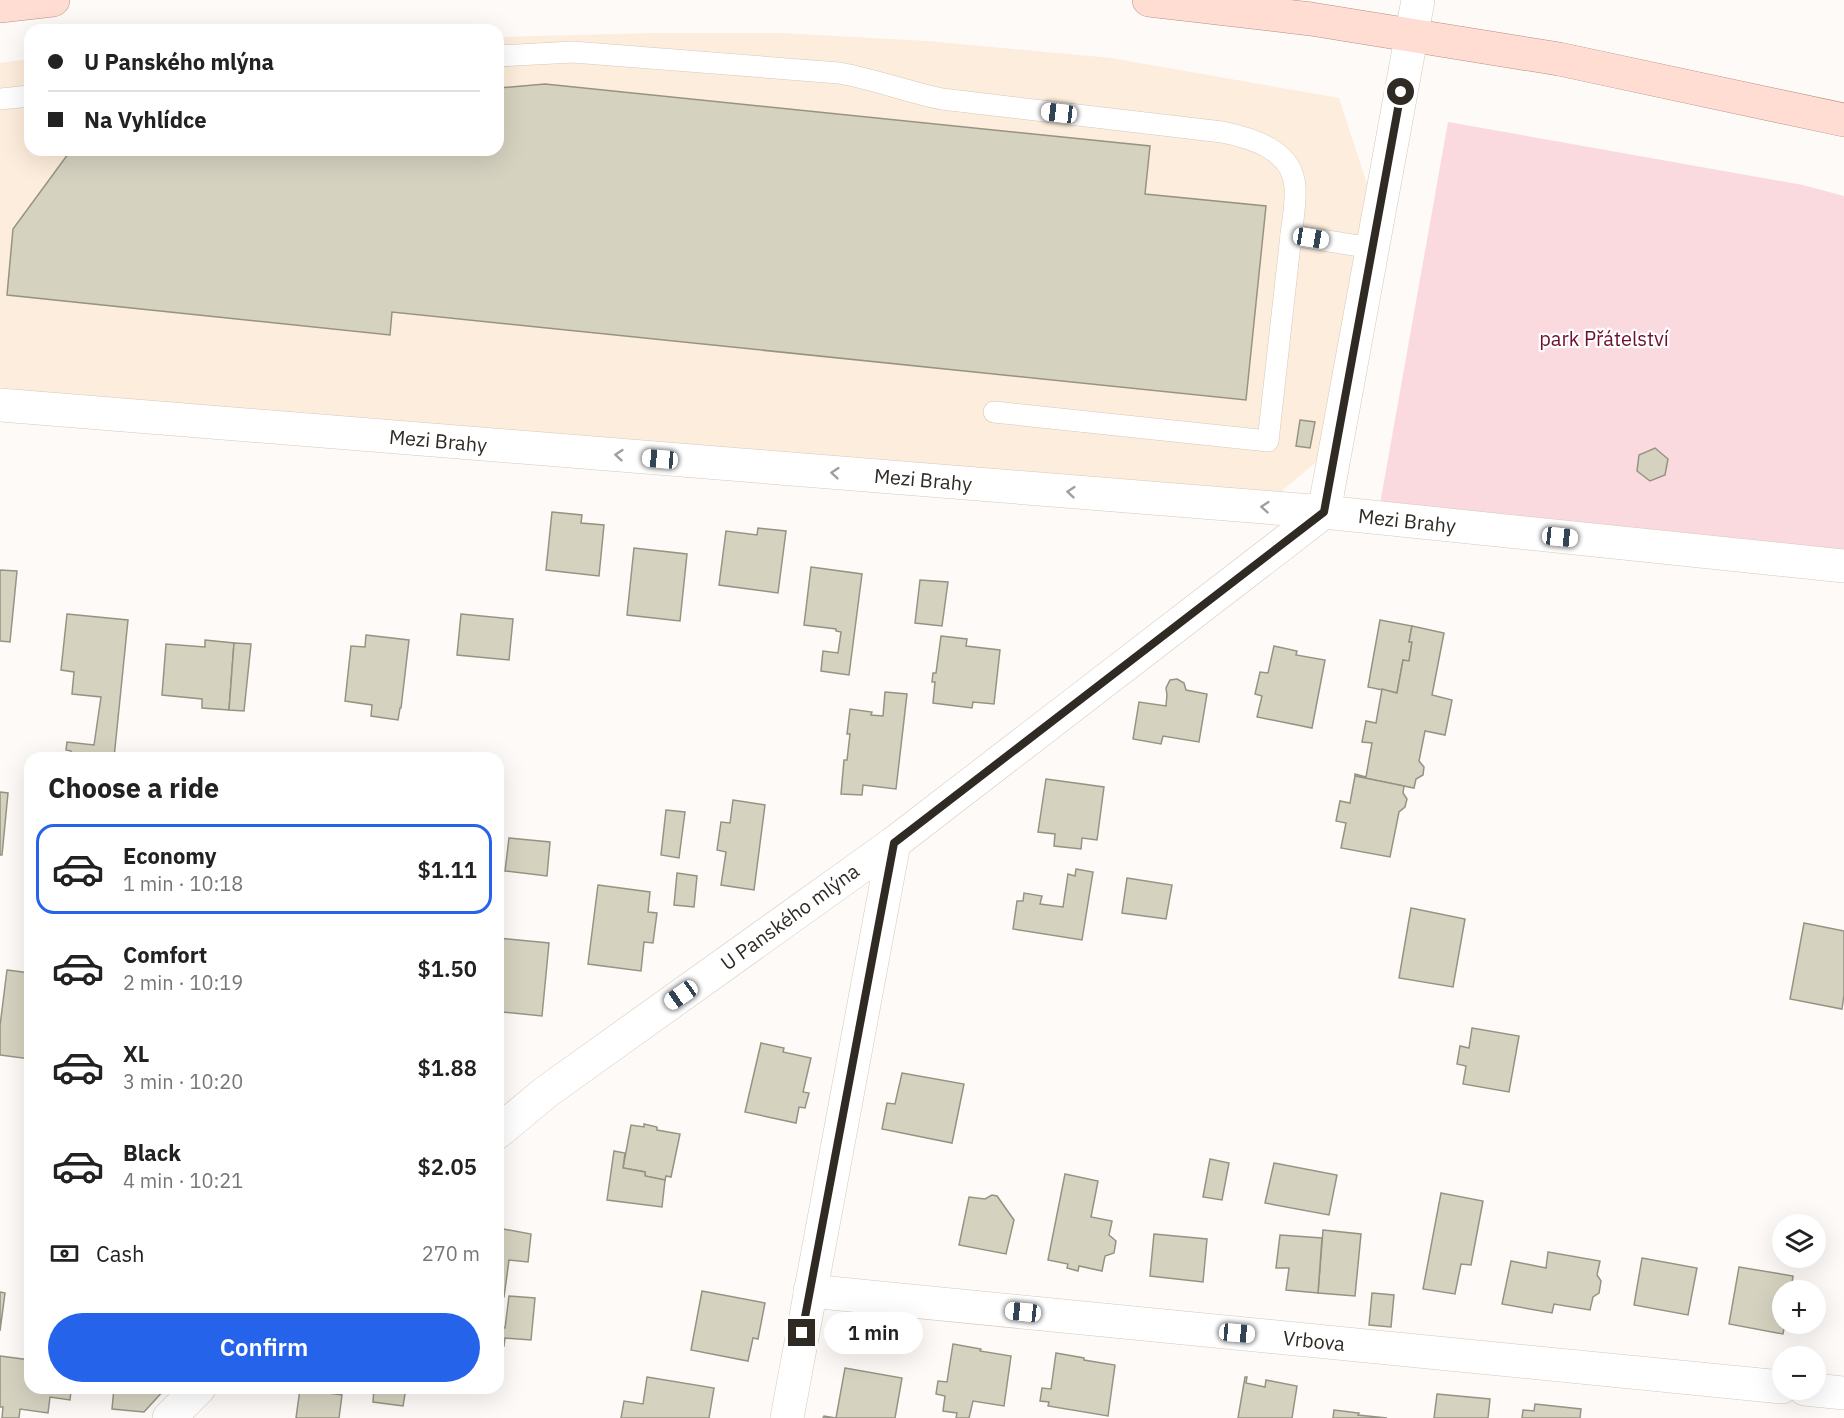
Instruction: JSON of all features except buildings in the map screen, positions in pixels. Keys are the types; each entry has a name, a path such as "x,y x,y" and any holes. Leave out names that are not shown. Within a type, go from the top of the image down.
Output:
{"main road":[{"path":"0,6 53,0"},
{"path":"1149,0 1311,19 1560,59 1844,120"}],"street":[{"path":"1324,512 1418,0"},
{"name":"Mezi Brahy","path":"0,405 1324,512 1844,566"},
{"name":"U Panského mlýna","path":"504,1127 546,1092 894,843 1324,512"},
{"path":"787,1418 894,843"},
{"name":"Vrbova","path":"810,1291 1772,1386"},
{"path":"1826,1391 1844,1393"},
{"path":"168,1418 193,1394"}],"lane":[{"path":"504,56 573,52 839,73 861,76 919,95 942,99 1222,132 1245,137 1267,146 1280,156 1291,170 1295,185 1268,441 994,412"},
{"path":"0,99 24,97"},
{"path":"1291,235 1372,248"}],"shaded area":[{"path":"780,33 927,41 1111,58 1339,98 1370,193 1316,462 1277,495 0,396 0,63 24,60 24,156 504,156 504,37"}],"green space":[{"name":"park Přátelství","path":"1448,122 1803,185 1844,196 1844,552 1380,504"}],"route":[{"path":"802,1333 894,843 1324,512 1401,92"}]}
